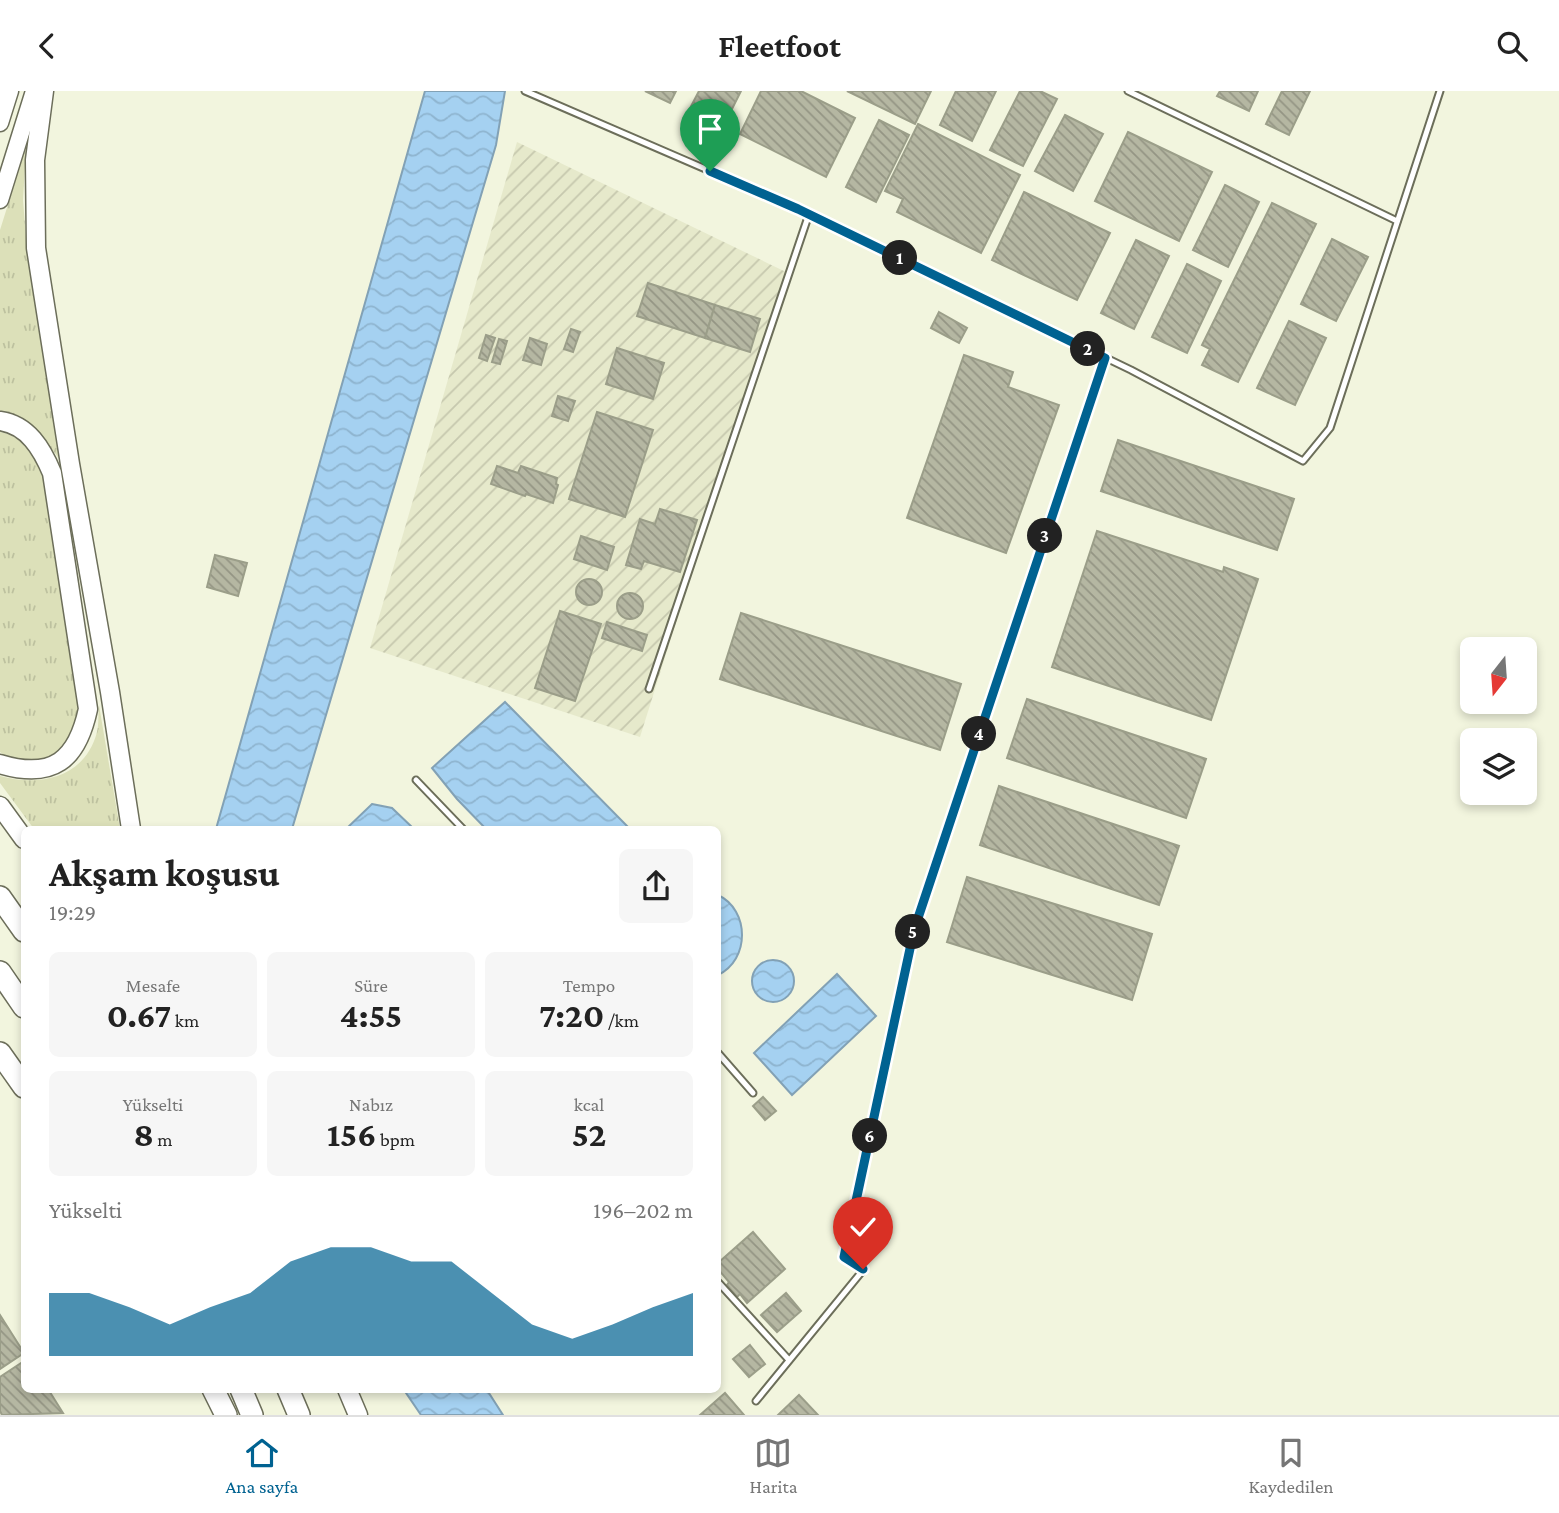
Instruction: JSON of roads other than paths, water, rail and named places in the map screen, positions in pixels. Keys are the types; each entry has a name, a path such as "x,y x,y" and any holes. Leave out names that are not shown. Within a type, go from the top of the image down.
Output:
{"highway":[{"path":"0,897 21,927"},
{"path":"0,972 21,1003"},
{"path":"0,1053 21,1083"},
{"path":"215,1393 226,1415"},
{"path":"243,1393 253,1415"},
{"path":"290,1393 299,1415"}],"main road":[{"path":"0,102 7,91"},
{"path":"44,91 36,160 36,247 131,826"},
{"path":"0,421 28,434 42,449 52,473 88,709 83,734 73,751 55,764 39,769 20,770 0,764"},
{"path":"0,806 21,835"},
{"path":"349,1393 358,1415"}],"street":[{"path":"0,123 7,91"},
{"path":"0,200 34,91"}],"lane":[{"path":"526,91 809,214 1105,358 1303,461 1330,428 1440,91"},
{"path":"1128,91 1397,221"},
{"path":"649,689 809,214"},
{"path":"756,1401 863,1269 844,1257 914,930 1105,358"},
{"path":"415,781 460,826"},
{"path":"721,1057 752,1093"},
{"path":"721,1285 789,1360"}],"water":[{"path":"425,91 505,91 496,145 293,826 217,826"},
{"path":"505,702 627,826 483,826 432,768"},
{"path":"372,804 392,808 411,826 349,826"},
{"path":"721,897 736,912 742,935 736,958 721,973"},
{"path":"773,960 788,966 794,981 788,996 773,1002 758,996 752,981 758,966"},
{"path":"837,974 876,1016 792,1095 754,1053"},
{"path":"406,1393 489,1393 503,1415 421,1415"}]}
